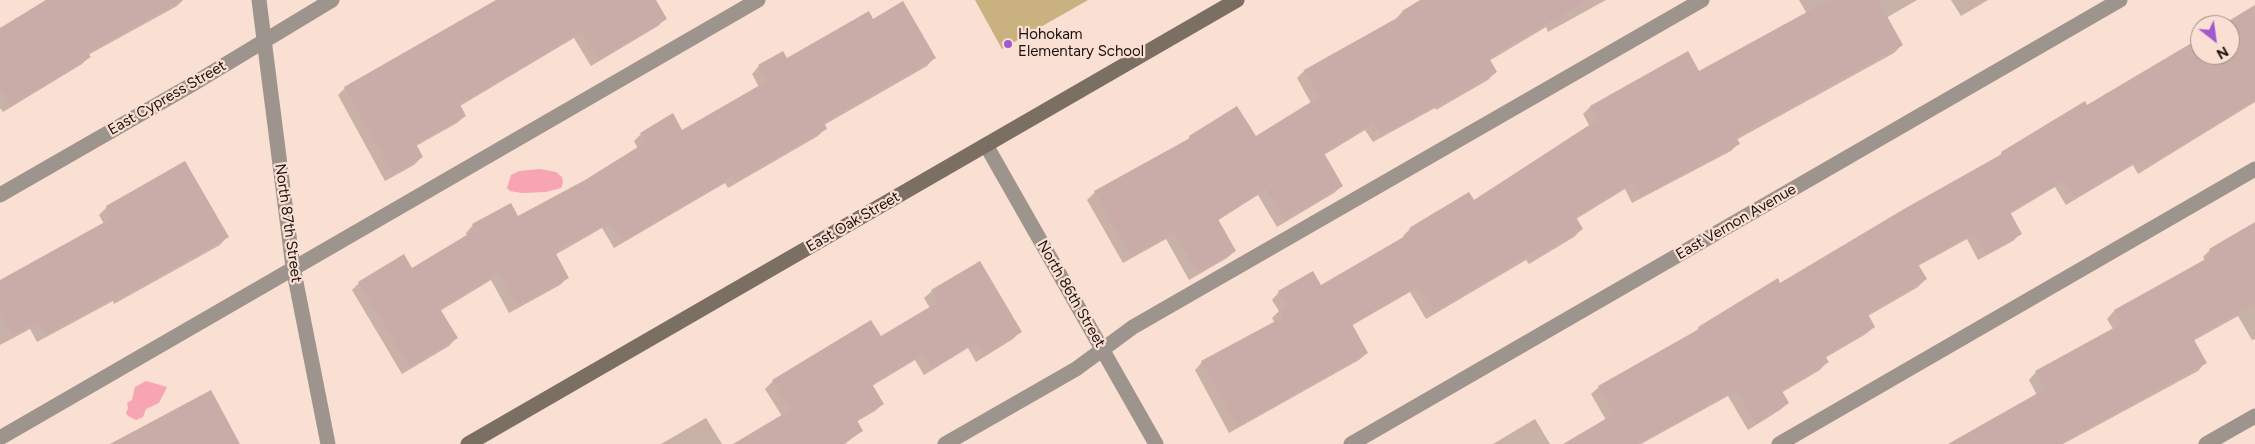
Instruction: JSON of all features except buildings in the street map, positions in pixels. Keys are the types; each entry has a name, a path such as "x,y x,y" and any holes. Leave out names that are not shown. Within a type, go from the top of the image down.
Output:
{"street":[{"name":"North 87th Street","path":"259,0 293,267 328,444"},
{"name":"East Cypress Street","path":"0,195 332,0"},
{"path":"0,438 758,0"},
{"name":"East Oak Street","path":"468,444 1237,0"},
{"path":"945,444 1076,369 1133,327 1702,0"},
{"name":"East Vernon Avenue","path":"1351,444 2120,0"},
{"name":"North 86th Street","path":"986,146 1103,348 1156,444"},
{"path":"1779,444 2255,169"},
{"path":"2206,444 2255,416"}],"shaded area":[{"path":"975,0 1088,0 1002,49"},
{"path":"540,169 556,172 562,177 563,183 561,188 546,192 522,193 510,191 507,188 511,175 519,171"},
{"path":"146,381 167,387 159,403 146,409 143,417 136,420 126,413 127,403 132,400 135,387"}],"place":[{"name":"Hohokam Elementary School","path":"1008,44"}]}
